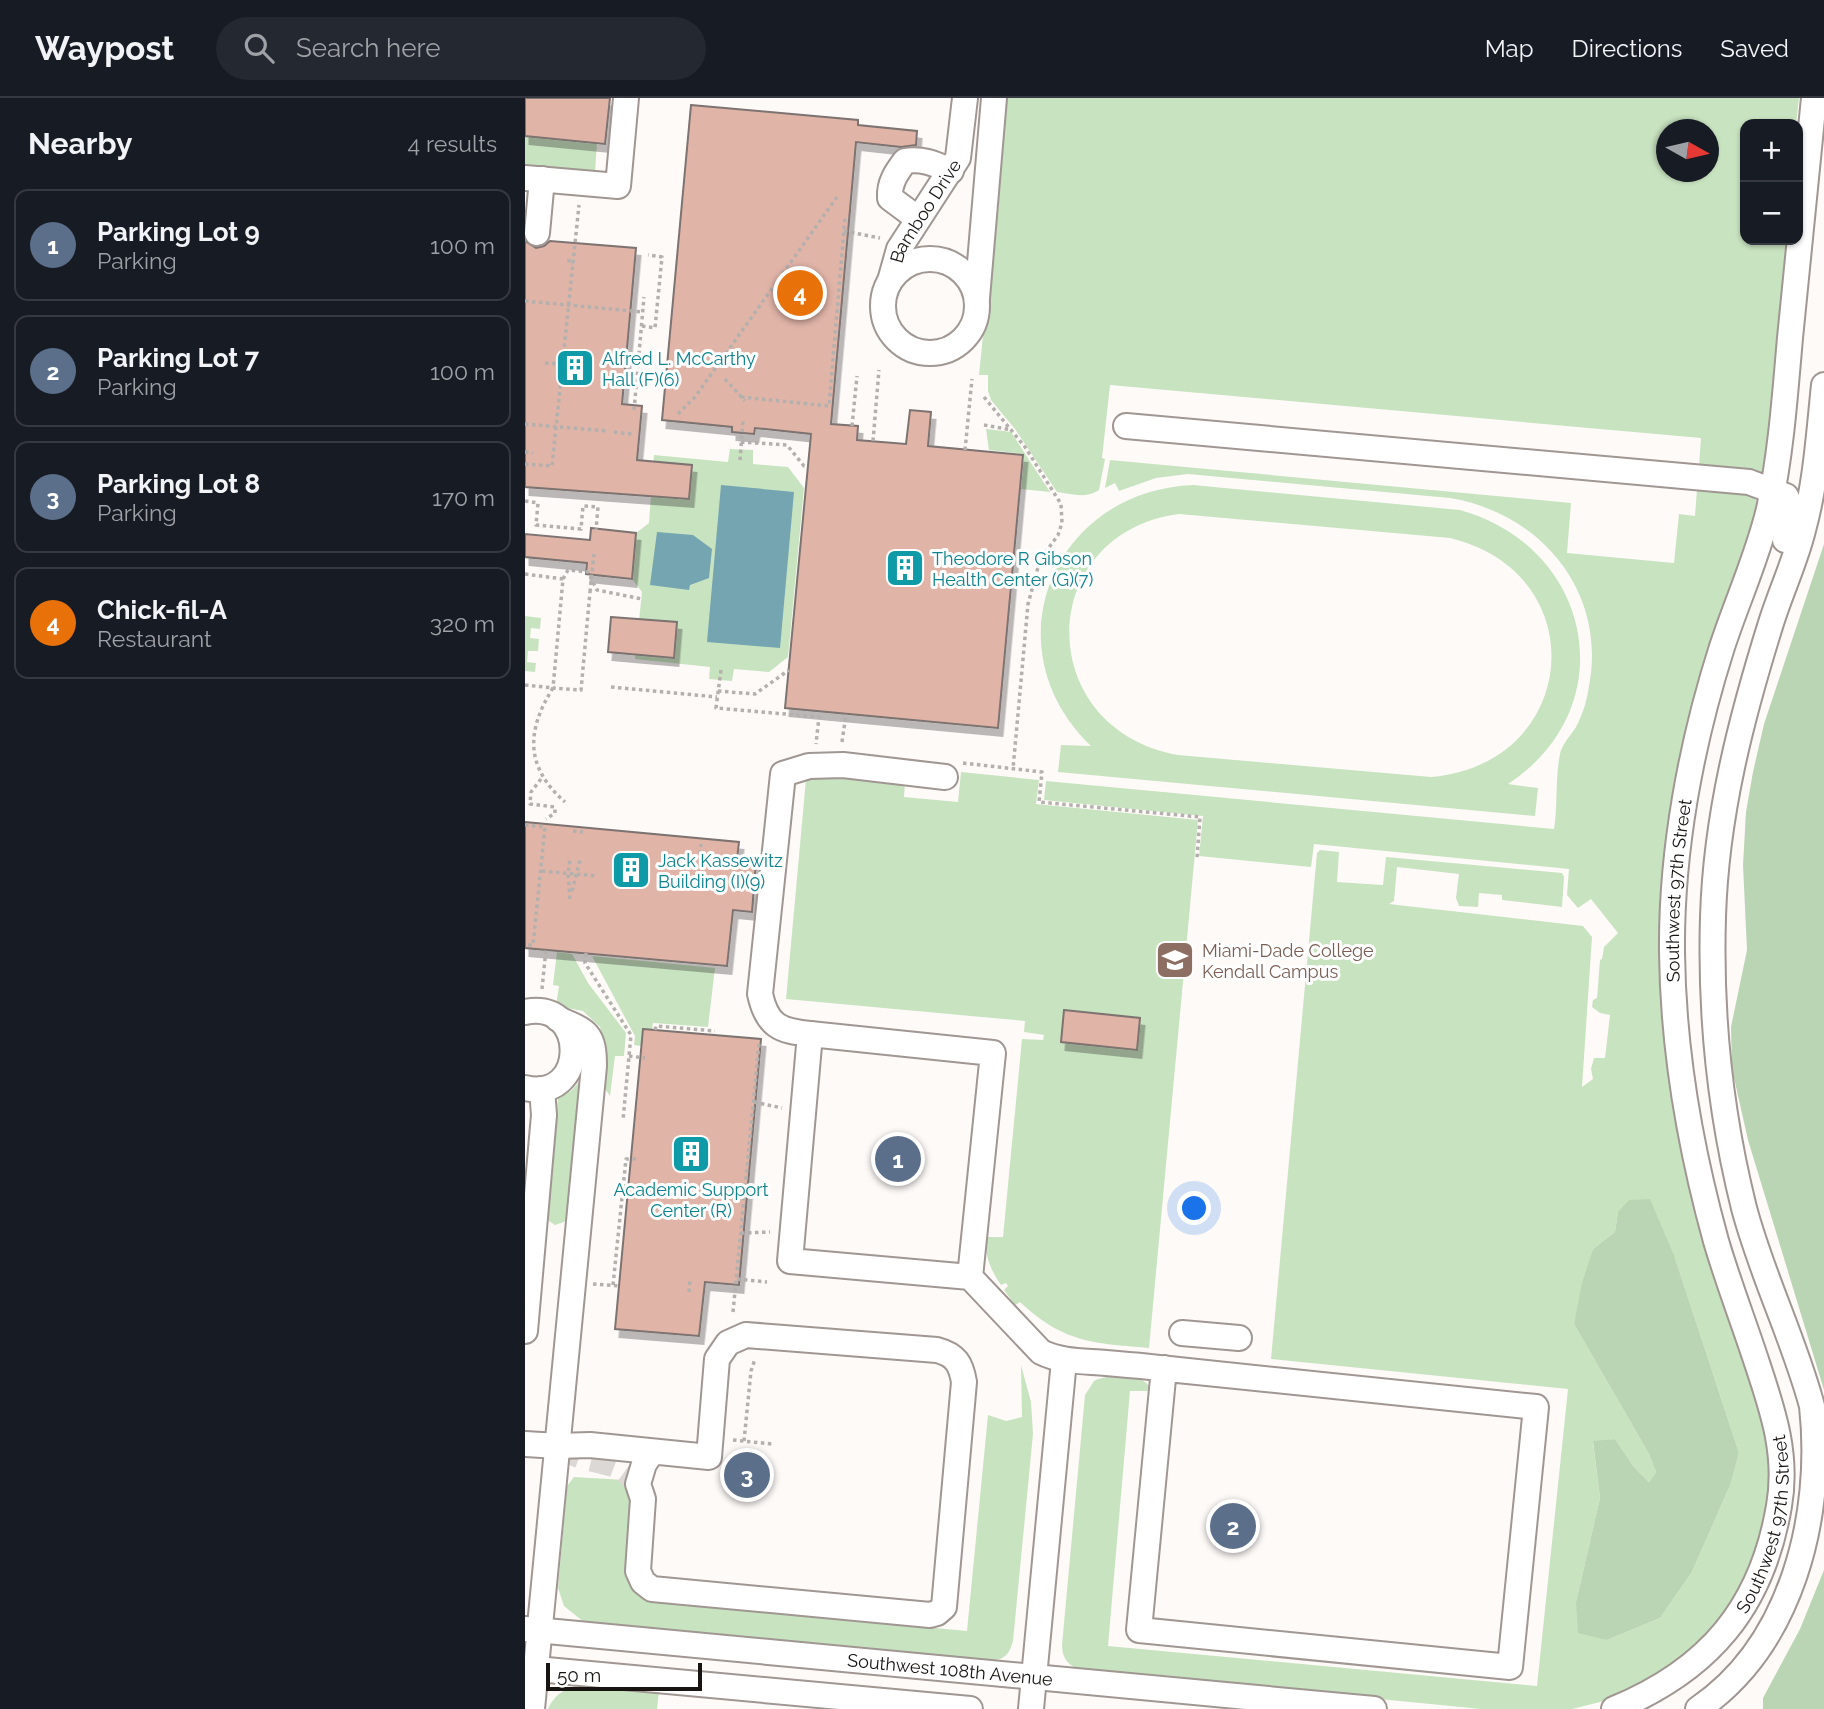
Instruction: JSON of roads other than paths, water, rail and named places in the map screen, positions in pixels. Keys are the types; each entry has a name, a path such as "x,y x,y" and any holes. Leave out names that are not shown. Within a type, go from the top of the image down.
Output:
{"street":[{"path":"537,233 534,178 618,186 626,98"},
{"name":"Bamboo Drive","path":"965,98 958,158 899,249 884,296 883,308 891,332 909,348 921,352 946,351 966,337 977,314 994,98"},
{"name":"Southwest 97th Street","path":"1614,1709 1657,1689 1697,1660 1735,1620 1761,1574 1777,1519 1783,1461 1775,1417 1711,1221 1698,1172 1685,1099 1673,986 1672,947 1673,910 1686,793 1711,684 1762,534 1772,489 1782,419 1814,98"},
{"path":"917,218 890,198 890,185 897,171 905,161 926,160 951,171"},
{"name":"Bamboo Drive","path":"889,284 904,267 914,262 935,259 955,266 964,273 975,291 977,302"},
{"name":"Southwest 97th Street","path":"1699,1709 1725,1689 1761,1647 1790,1601 1810,1550 1819,1502 1819,1457 1813,1410 1753,1237 1739,1182 1721,1083 1711,985 1717,841 1732,759 1772,619 1804,526 1817,453 1824,385"},
{"path":"1126,426 1737,480 1772,489 1786,496 1791,508 1787,534 1772,579 1772,619"},
{"path":"945,777 839,765 814,766 783,774 760,994 763,1010 781,1029 993,1053 970,1277"},
{"path":"532,1709 530,1669 533,1630 558,1446 594,1054 587,1033 541,1012 533,1004"},
{"path":"525,1331 530,1239 544,1115 533,1089 562,1079 573,1060 572,1038 558,1019"},
{"path":"810,1034 790,1261 970,1277 1041,1352 1052,1358 1164,1368 1536,1407 1510,1667 1139,1630 1164,1368"},
{"path":"1685,1099 1703,1118 1717,1174 1739,1182"},
{"path":"530,1239 575,1244"},
{"path":"1182,1333 1239,1338"},
{"path":"525,1444 590,1445 709,1457 717,1359 728,1343 740,1336 761,1335 947,1352 959,1363 964,1382 944,1606 937,1613 930,1615 652,1589 643,1582 638,1571 643,1499 638,1484 644,1464 652,1452"},
{"path":"1031,1709 1064,1360"},
{"name":"Southwest 108th Avenue","path":"533,1630 1374,1709"},
{"name":"Southwest 108th Avenue","path":"530,1669 970,1709"}],"water":[{"path":"721,485 794,492 780,648 707,642"},
{"path":"657,532 693,535 712,549 709,578 690,585 689,590 650,585"}],"tunnel":[{"path":"558,1446 581,1457 616,1466 627,1472 638,1484"}],"place":[{"name":"Chick-fil-A","path":"800,293"},
{"name":"Alfred L. McCarthy Hall (F)(6)","path":"575,368"},
{"name":"Theodore R Gibson Health Center (G)(7)","path":"905,568"},
{"name":"Jack Kassewitz Building (I)(9)","path":"631,870"},
{"name":"Miami-Dade College Kendall Campus","path":"1175,960"},
{"name":"Academic Support Center (R)","path":"691,1154"},
{"name":"Parking Lot 9","path":"898,1159"},
{"name":"Parking Lot 8","path":"747,1475"},
{"name":"Parking Lot 7","path":"1233,1526"}]}
